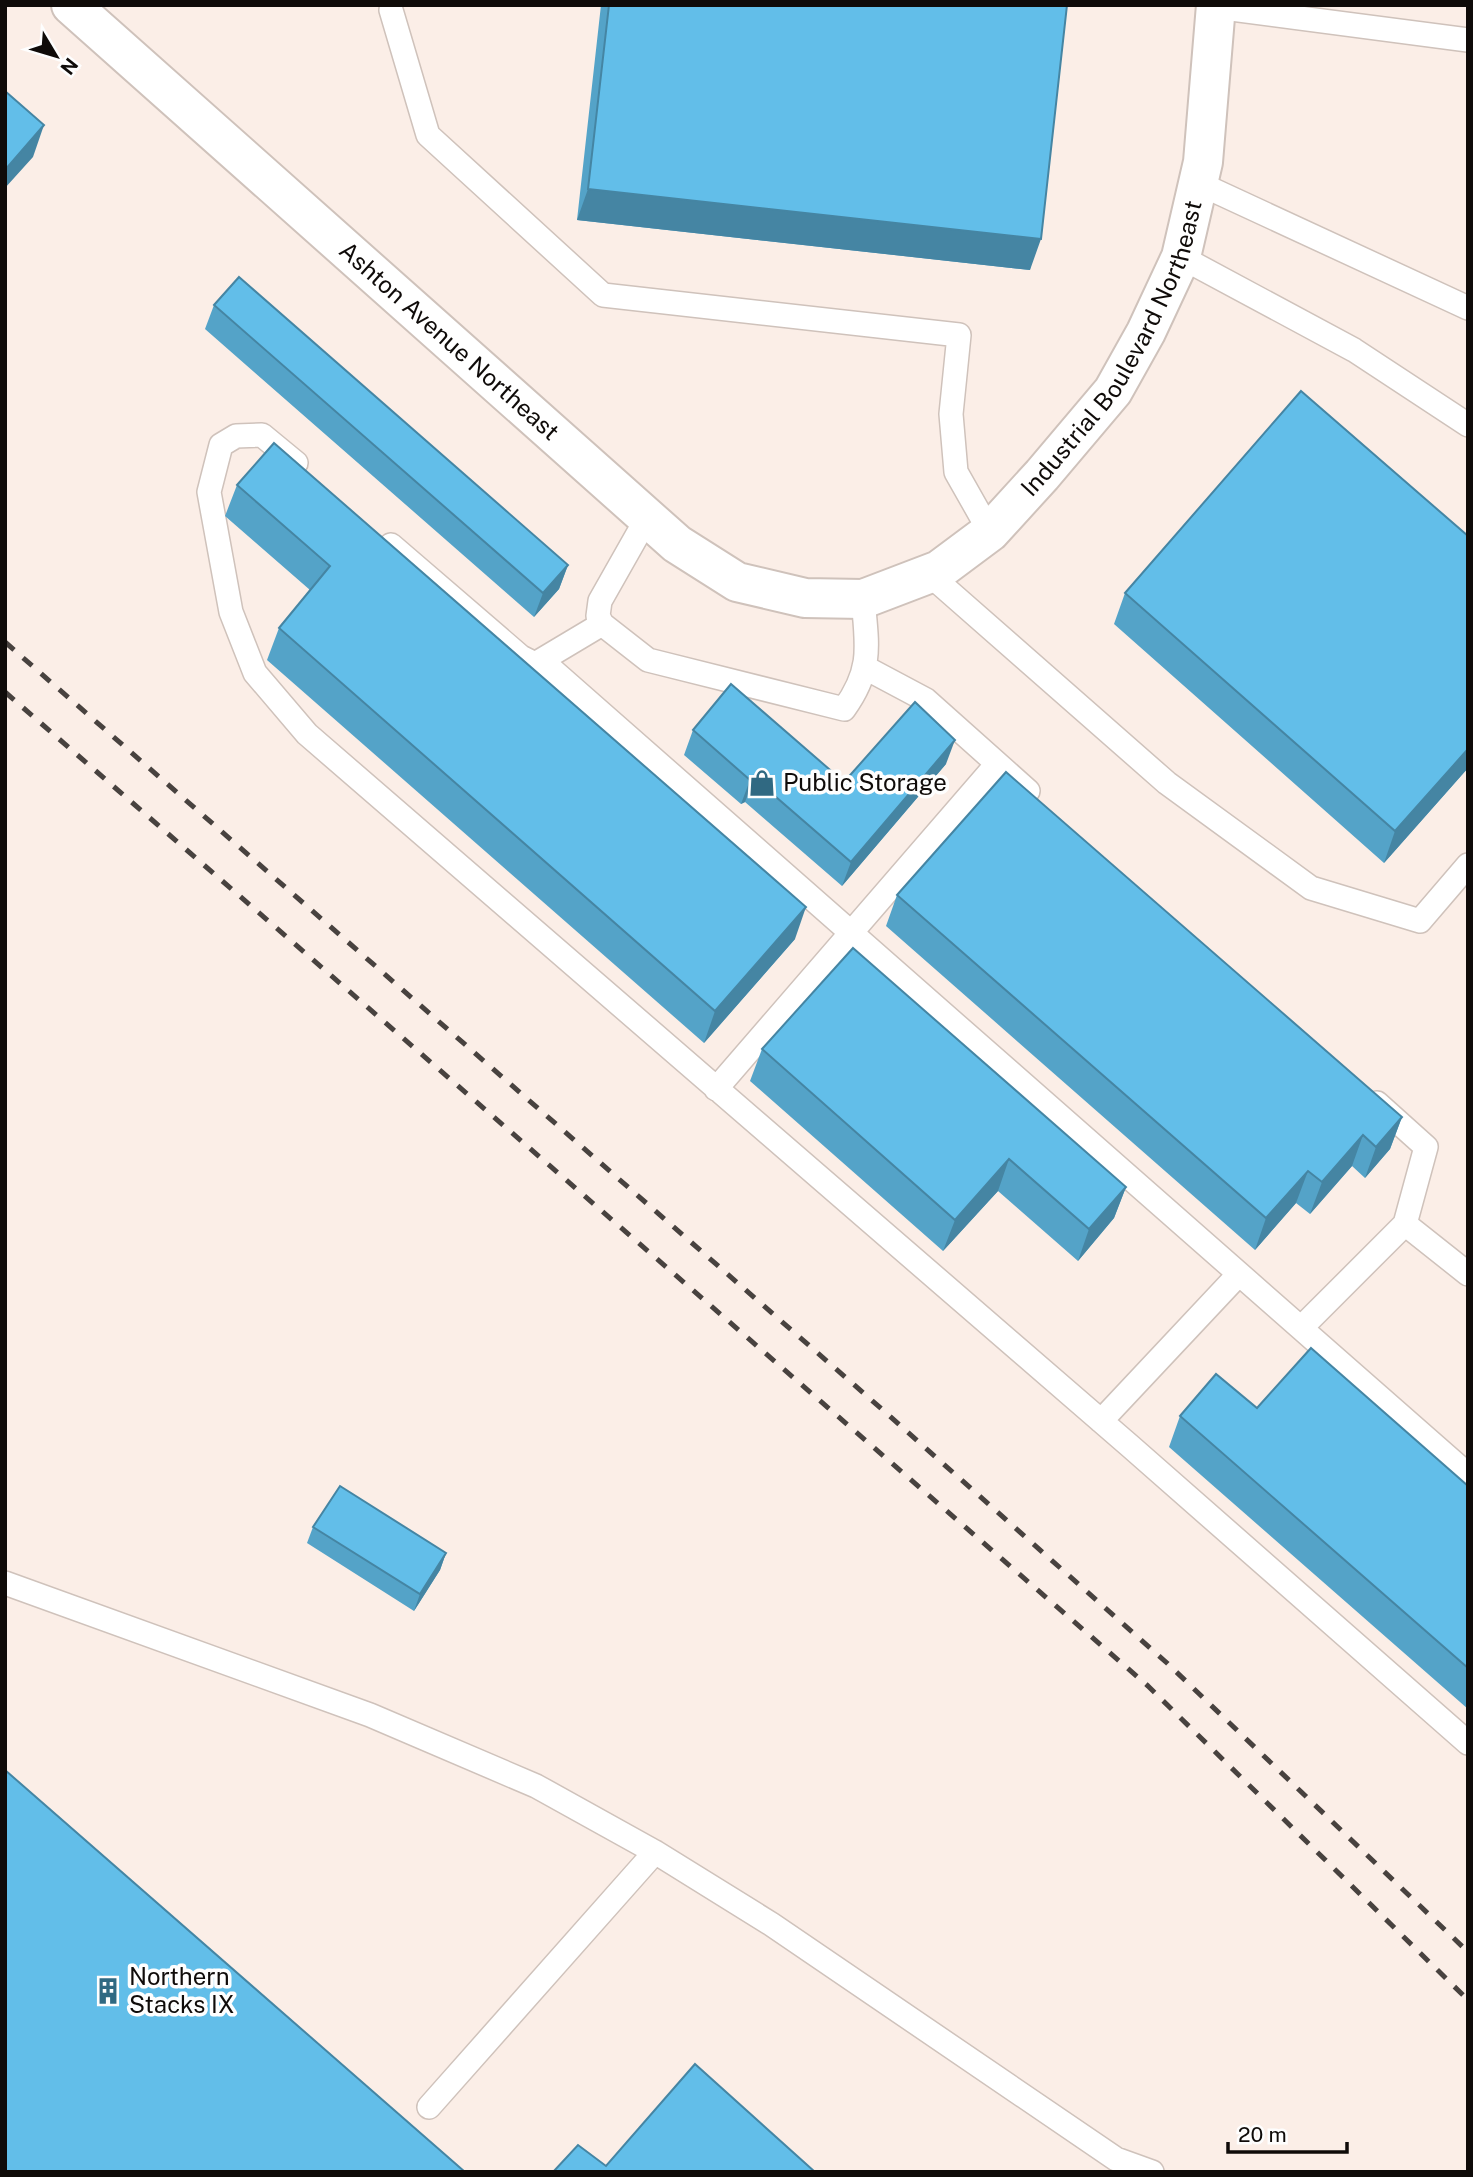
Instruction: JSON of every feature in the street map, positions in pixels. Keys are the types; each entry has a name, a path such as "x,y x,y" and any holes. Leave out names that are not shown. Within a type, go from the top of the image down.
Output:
{"street":[{"name":"Ashton Avenue Northeast","path":"71,5 677,544 737,582 805,598 863,599"},
{"name":"Industrial Boulevard Northeast","path":"863,599 939,570 990,532 1113,391 1146,332 1181,257 1203,162 1216,6"}],"lane":[{"path":"1216,6 1468,40"},
{"path":"391,10 428,135 603,295 960,335 951,414 956,471 990,532"},
{"path":"1198,183 1468,308"},
{"path":"1181,257 1354,350 1468,425"},
{"path":"314,479 262,435 236,436 221,445 209,492 231,612 255,673 307,734 1101,1421 1468,1743"},
{"path":"647,518 600,601 598,616 602,624 648,660 844,709 859,688 868,649 863,599"},
{"path":"376,533 521,657 535,664 602,624"},
{"path":"929,574 1167,783 1311,888 1420,921 1468,866"},
{"path":"542,661 1468,1475"},
{"path":"864,667 926,700 1048,809"},
{"path":"716,1089 997,764"},
{"path":"1301,1328 1405,1224 1426,1147 1365,1092"},
{"path":"1405,1224 1468,1273"},
{"path":"1101,1421 1239,1273"},
{"path":"5,1583 370,1715 536,1786 655,1852 771,1924 1110,2165 1152,2172"},
{"path":"429,2107 655,1852"}],"building":[{"path":"609,5 1067,5 1041,239 588,189"},
{"path":"5,91 44,125 5,170"},
{"path":"239,277 568,565 543,593 214,305"},
{"path":"1301,391 1468,536 1468,749 1395,831 1125,593"},
{"path":"274,443 806,907 715,1011 279,628 330,566 237,485"},
{"name":"Public Storage","path":"731,684 844,782 915,702 955,740 851,862 754,778 750,780 693,730"},
{"path":"1006,772 1402,1117 1376,1147 1363,1135 1322,1182 1308,1171 1266,1218 897,895"},
{"path":"853,948 1126,1187 1089,1229 1009,1159 955,1220 762,1049"},
{"path":"1311,1348 1468,1486 1468,1668 1180,1416 1216,1374 1257,1408"},
{"path":"340,1486 446,1553 420,1594 313,1527"},
{"name":"Northern Stacks IX","path":"5,1770 465,2172 5,2172"},
{"path":"695,2064 815,2172 553,2172 578,2145 606,2166"}],"railway":[{"path":"5,642 884,1411 1167,1663 1468,1952"},
{"path":"5,692 1148,1686 1468,2000"}],"place":[{"name":"Public Storage","path":"762,783"},
{"name":"Northern Stacks IX","path":"108,1991"}]}
